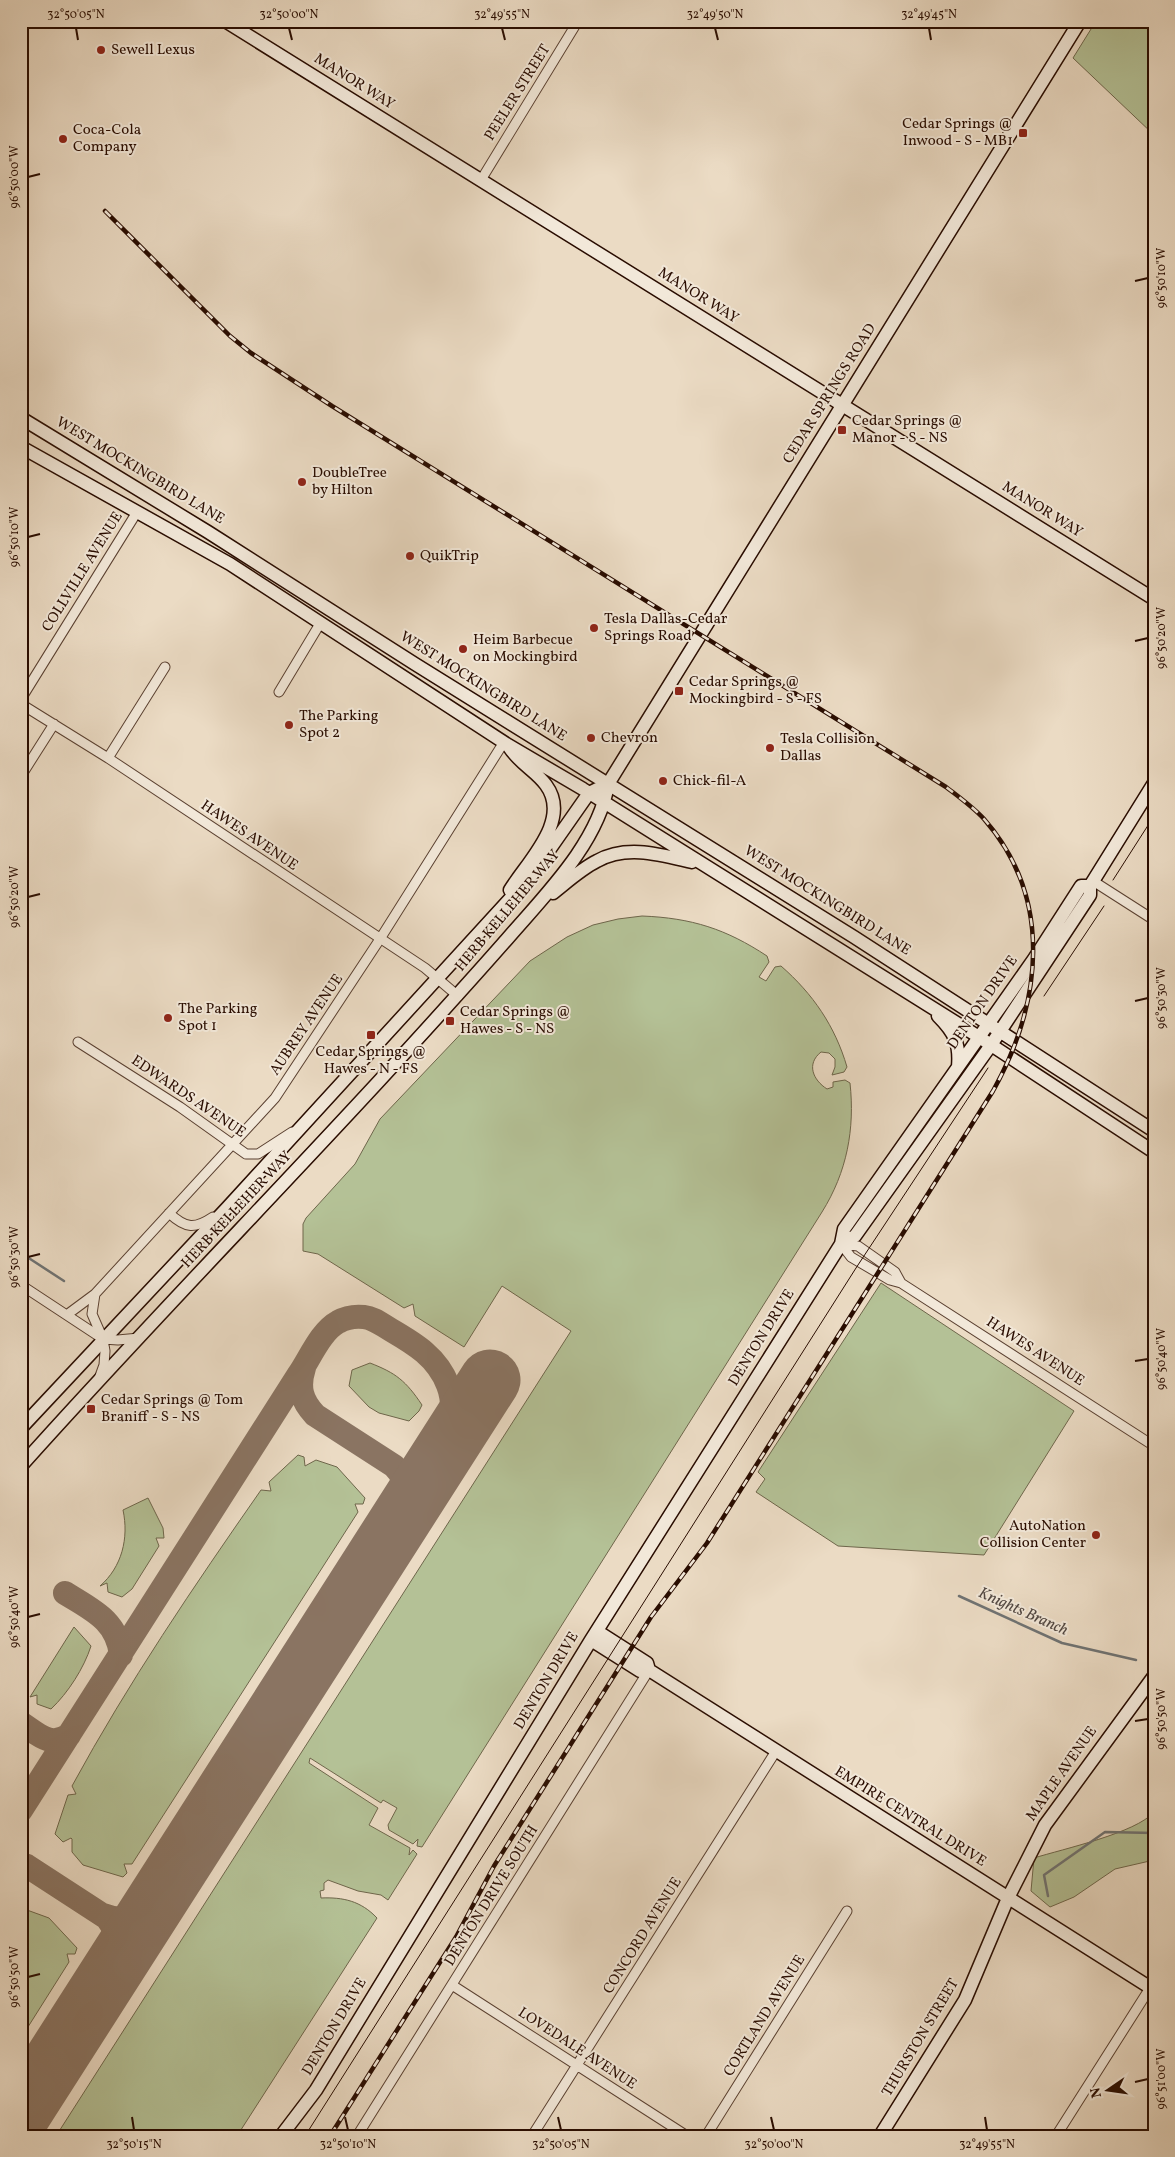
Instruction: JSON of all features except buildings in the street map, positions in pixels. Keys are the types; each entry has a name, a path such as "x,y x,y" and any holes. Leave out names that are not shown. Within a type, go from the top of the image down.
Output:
{"main road":[{"name":"MANOR WAY","path":"225,21 1154,599"},
{"name":"CEDAR SPRINGS ROAD","path":"608,784 1080,21"},
{"name":"WEST MOCKINGBIRD LANE","path":"21,418 208,532 415,664 854,937 1154,1131"},
{"path":"45,460 58,440"},
{"path":"21,447 199,546 321,622 506,743 980,1037 1154,1152"},
{"path":"199,546 208,532"},
{"path":"321,622 328,609"},
{"path":"406,677 415,664"},
{"path":"506,743 517,759 545,784 551,796 553,814 552,825 545,839 509,892 506,903"},
{"name":"DENTON DRIVE","path":"841,1244 855,1236 1042,970 1090,895 1091,884 1154,783"},
{"path":"589,793 608,784"},
{"name":"HERB KELLEHER WAY","path":"21,1466 458,996 535,907 572,861 605,803 608,784"},
{"name":"HERB KELLEHER WAY","path":"21,1428 228,1207 506,903 548,854 589,793"},
{"path":"535,907 596,861 613,855 644,852 701,864"},
{"name":"DENTON DRIVE","path":"281,2136 316,2090 594,1636 841,1244 844,1229 1034,959 1081,886 1091,884"},
{"path":"843,952 854,937"},
{"path":"928,1005 942,1020 957,1042 959,1051 958,1068"},
{"path":"1124,1132 1133,1117"},
{"name":"EMPIRE CENTRAL DRIVE","path":"594,1636 647,1663 649,1670 1152,1989"},
{"name":"MAPLE AVENUE","path":"1008,1898 1045,1825 1154,1676"},
{"name":"THURSTON STREET","path":"880,2136 965,2000 1008,1898"}],"street":[{"name":"PEELER STREET","path":"481,180 578,21"},
{"name":"COLLVILLE AVENUE","path":"21,699 137,512"},
{"path":"279,692 321,622"},
{"path":"108,758 165,667"},
{"name":"HAWES AVENUE","path":"21,704 108,758 425,968 458,996"},
{"path":"21,776 54,724"},
{"name":"AUBREY AVENUE","path":"68,1314 95,1294 280,1091 506,743"},
{"path":"1091,884 1154,920"},
{"name":"EDWARDS AVENUE","path":"78,1042 233,1143 246,1154 258,1154 308,1120"},
{"path":"170,1213 177,1221 191,1226 203,1224 228,1207"},
{"name":"HAWES AVENUE","path":"841,1244 851,1257 890,1280 901,1282 1154,1446"},
{"path":"21,1285 68,1314 103,1339 139,1338"},
{"path":"95,1294 92,1314 103,1339 105,1351 104,1365 95,1385"},
{"name":"DENTON DRIVE SOUTH","path":"357,2136 649,1670"},
{"name":"CONCORD AVENUE","path":"532,2136 776,1751"},
{"name":"CORTLAND AVENUE","path":"706,2136 847,1911"},
{"name":"LOVEDALE AVENUE","path":"452,1985 687,2136"},
{"path":"1056,2136 1152,1989"}],"green space":[{"path":"1096,21 1154,21 1154,135 1073,58"},
{"path":"642,916 693,922 723,932 752,947 767,956 769,962 759,977 766,981 775,967 781,966 813,999 822,1012 836,1038 847,1067 844,1072 832,1075 835,1059 829,1053 821,1052 814,1062 813,1072 818,1081 827,1089 833,1087 833,1082 845,1080 850,1083 851,1100 850,1133 847,1150 831,1197 422,1847 417,1846 418,1839 413,1844 389,1830 388,1825 397,1808 383,1800 381,1803 310,1758 309,1763 378,1808 369,1825 410,1848 409,1855 413,1850 417,1854 388,1900 381,1895 358,1891 328,1880 324,1883 324,1890 320,1891 321,1898 337,1898 351,1901 365,1908 377,1918 237,2136 56,2136 571,1331 502,1286 464,1347 415,1316 413,1304 404,1308 318,1254 303,1251 303,1224 306,1218 355,1164 380,1119 530,961 567,937 593,925"},
{"path":"881,1283 1074,1411 984,1555 838,1546 756,1492 765,1479 758,1472"},
{"path":"370,1363 394,1374 411,1390 422,1405 409,1421 379,1413 369,1407 349,1386 352,1370"},
{"path":"298,1455 304,1457 305,1466 316,1460 337,1467 365,1498 363,1504 355,1504 358,1512 132,1864 124,1864 127,1873 123,1877 83,1865 72,1852 72,1839 63,1842 55,1834 68,1795 76,1794 72,1786 139,1672 211,1562 261,1490 271,1491 269,1482"},
{"path":"148,1498 163,1528 164,1538 156,1538 159,1546 132,1589 122,1597 108,1592 107,1583 100,1586 108,1578 119,1561 125,1531 123,1510"},
{"path":"74,1627 91,1646 84,1663 69,1688 51,1709 37,1704 37,1695 30,1697"},
{"path":"1154,1812 1154,1860 1115,1869 1074,1897 1050,1907 1031,1891 1034,1858 1132,1827 1145,1820"},
{"path":"27,1910 49,1918 77,1948 75,1954 67,1954 69,1962 21,2038 21,1914"}],"waterway":[{"path":"21,1253 64,1281"},
{"name":"Knights Branch","path":"959,1596 1062,1643 1136,1660"},
{"path":"1048,1896 1044,1875 1105,1832 1154,1833"}],"taxiway":[{"path":"21,1810 316,1345 332,1326 350,1318 368,1318 378,1322 408,1341 431,1359 443,1375 452,1400 452,1425 447,1448"},
{"path":"304,1368 301,1381 302,1393 315,1415 394,1466 403,1479 406,1501 399,1523"},
{"path":"65,1593 94,1611 109,1624 119,1643 121,1655"},
{"path":"21,1723 50,1740 62,1739 69,1735"},
{"path":"21,1864 107,1918 117,1938 119,1949 118,1961"},
{"path":"103,1915 117,1919 131,1918 143,1913 155,1904"}],"runway":[{"path":"21,2113 490,1380"}],"tram line":[{"path":"1113,880 1154,816"},
{"path":"1044,996 1104,906"},
{"path":"305,2136 856,1268 988,1068"}],"railway":[{"path":"105,211 230,336 251,353 332,406 946,787 971,806 984,819 1006,850 1022,883 1031,917 1033,952 1030,987 1022,1023 1010,1057 993,1091 707,1543 651,1617 494,1866 456,1937 330,2136"}],"place":[{"name":"Sewell Lexus","path":"101,50"},
{"name":"Cedar Springs @ Inwood - S - MB1","path":"1023,133"},
{"name":"Coca-Cola Company","path":"63,139"},
{"name":"Cedar Springs @ Manor - S - NS","path":"842,430"},
{"name":"DoubleTree by Hilton","path":"302,482"},
{"name":"QuikTrip","path":"410,556"},
{"name":"Tesla Dallas-Cedar Springs Road","path":"594,628"},
{"name":"Heim Barbecue on Mockingbird","path":"463,649"},
{"name":"Cedar Springs @ Mockingbird - S - FS","path":"679,691"},
{"name":"The Parking Spot 2","path":"289,725"},
{"name":"Chevron","path":"591,738"},
{"name":"Tesla Collision Dallas","path":"770,748"},
{"name":"Chick-fil-A","path":"663,781"},
{"name":"The Parking Spot 1","path":"168,1018"},
{"name":"Cedar Springs @ Hawes - S - NS","path":"450,1021"},
{"name":"Cedar Springs @ Hawes - N - FS","path":"371,1035"},
{"name":"Cedar Springs @ Tom Braniff - S - NS","path":"91,1409"},
{"name":"AutoNation Collision Center","path":"1096,1535"}]}
